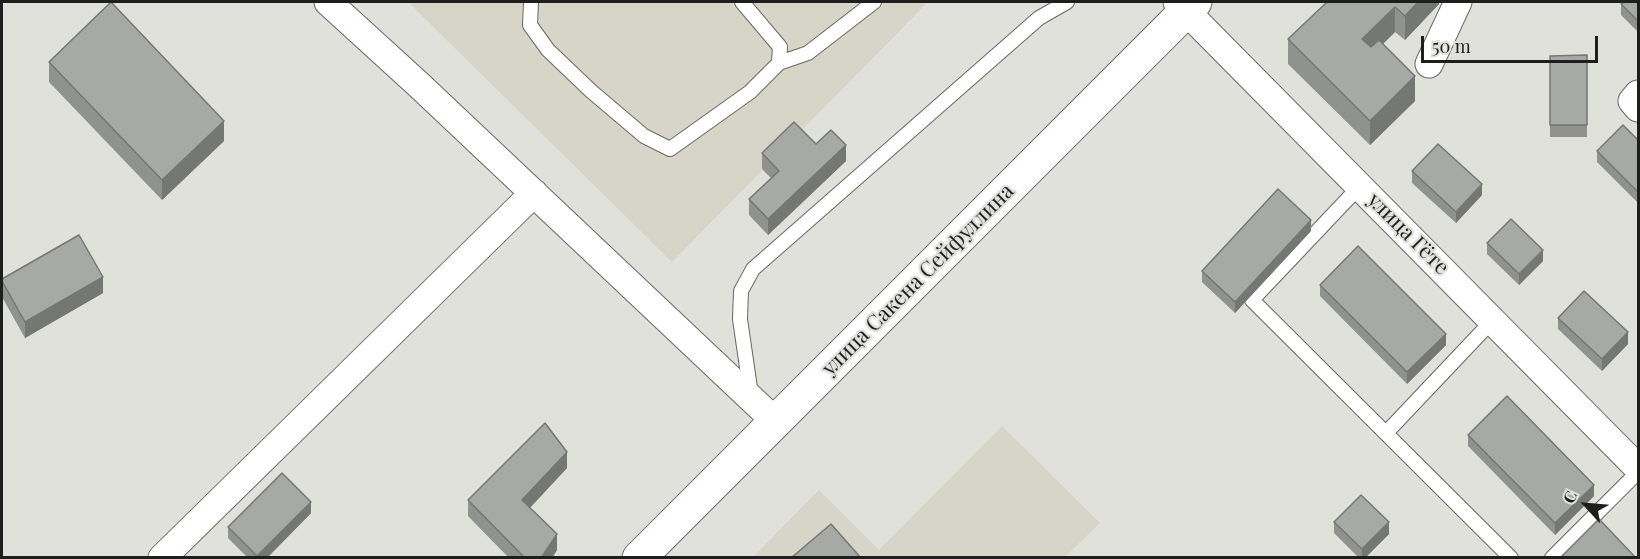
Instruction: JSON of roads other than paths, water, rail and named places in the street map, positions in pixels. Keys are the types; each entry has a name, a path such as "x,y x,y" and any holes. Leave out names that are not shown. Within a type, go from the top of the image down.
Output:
{"street":[{"path":"328,2 776,422"},
{"path":"1429,64 1458,2"},
{"name":"улица Гёте","path":"1187,4 1360,186 1638,470"},
{"name":"улица Сакена Сейфуллина","path":"639,558 1187,4"},
{"path":"1638,94 1632,101 1638,108"},
{"path":"162,558 534,193"}],"lane":[{"path":"531,2 530,26 548,50 591,91 644,136 670,149 750,92 779,63 808,53 874,2"},
{"path":"742,2 780,47 779,63"},
{"path":"752,400 740,319 741,291 753,269 1038,18 1066,2"},
{"path":"1360,186 1252,300 1511,558"},
{"path":"1386,433 1493,320"},
{"path":"1552,558 1638,470"}]}
